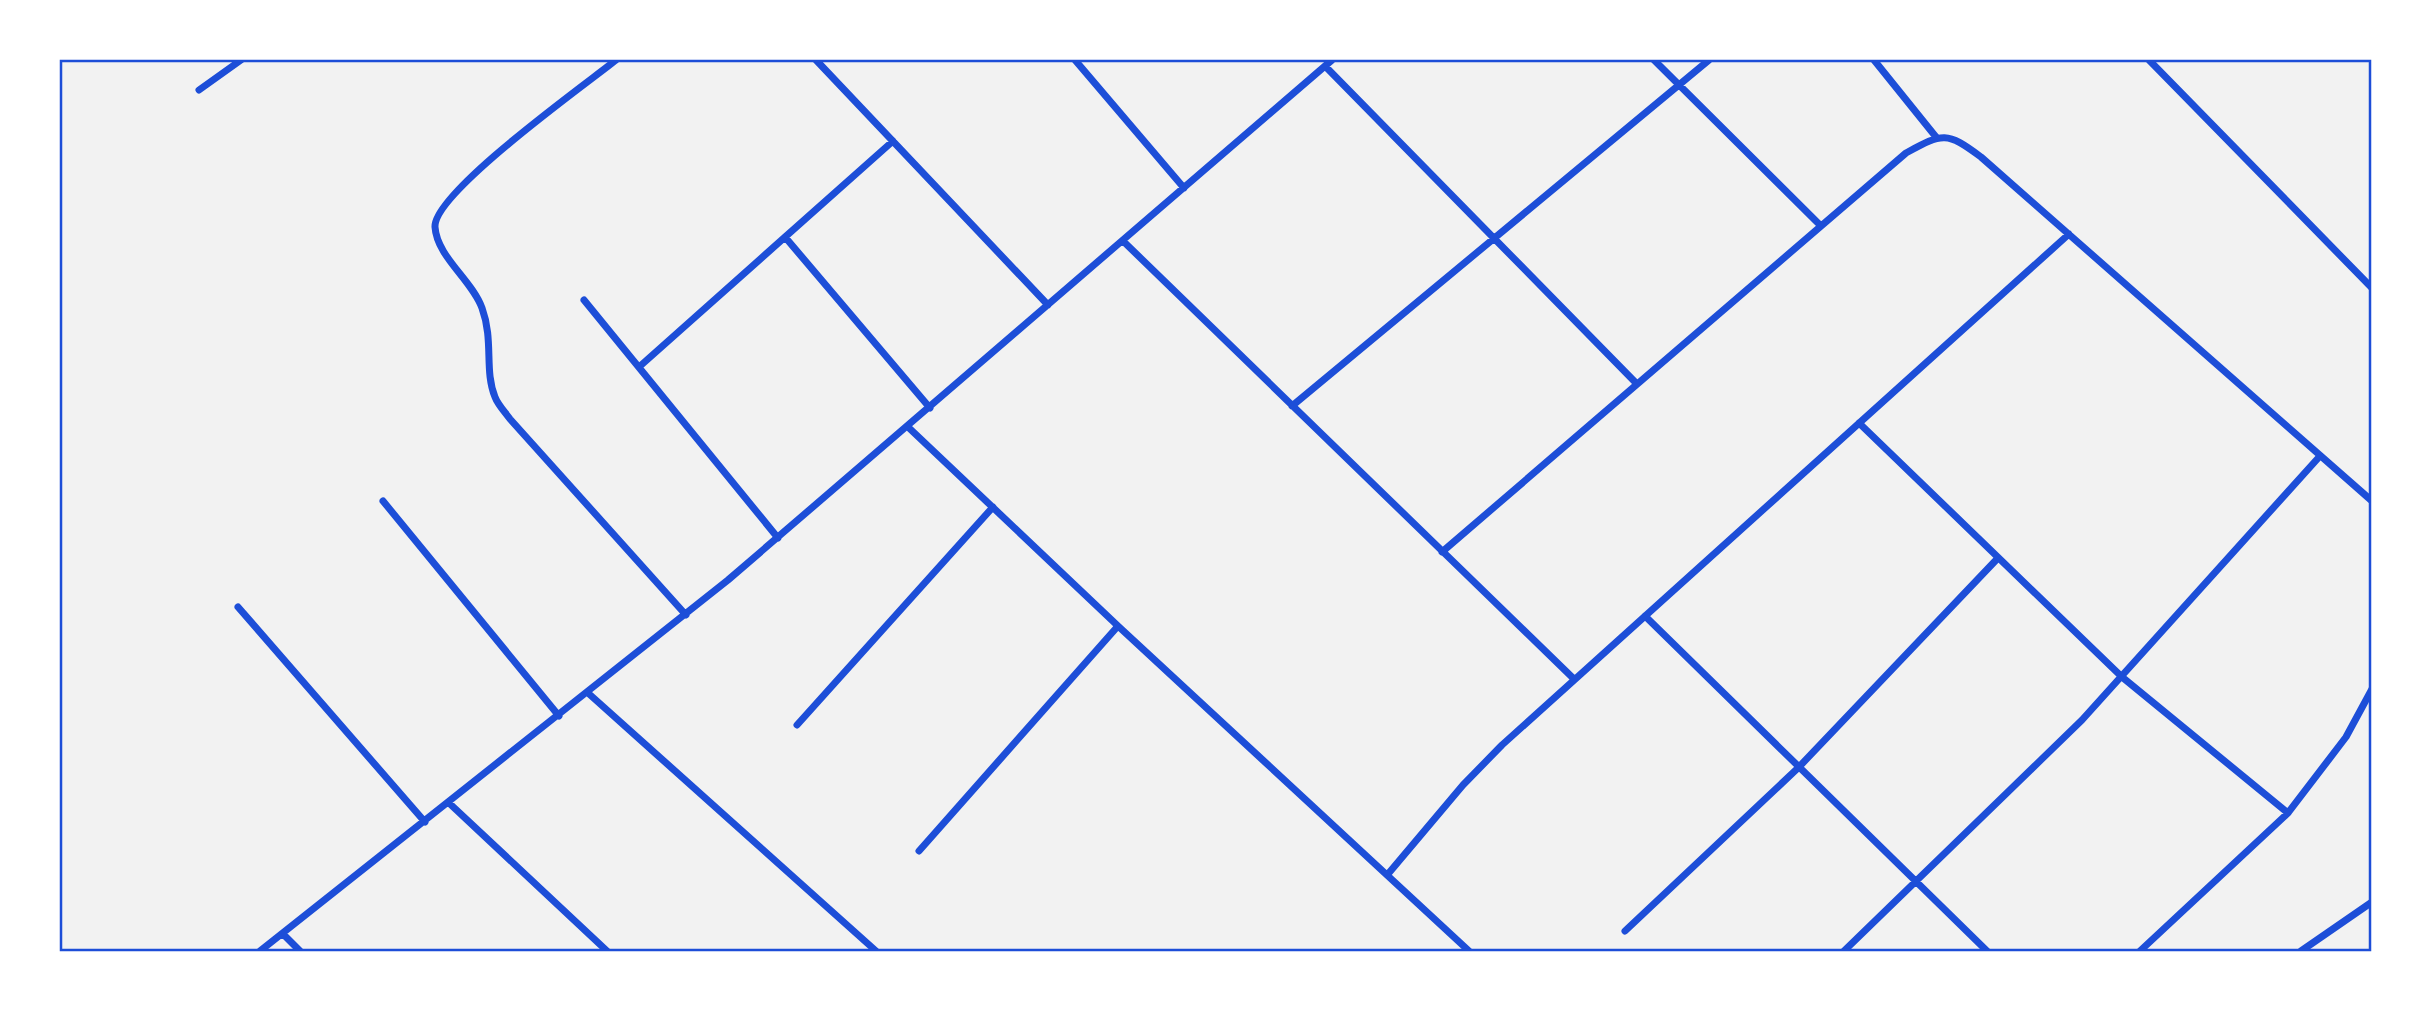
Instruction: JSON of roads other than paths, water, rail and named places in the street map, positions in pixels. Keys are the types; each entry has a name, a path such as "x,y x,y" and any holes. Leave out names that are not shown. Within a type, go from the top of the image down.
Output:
{"street":[{"path":"200,90 241,60"},
{"path":"617,60 474,172 443,206 434,224 439,244 481,304 489,328 489,373 495,398 510,419 686,615"},
{"path":"816,60 1048,305"},
{"path":"1075,60 1184,188"},
{"path":"260,951 686,615 1332,60"},
{"path":"1654,60 1821,226"},
{"path":"1292,406 1709,60"},
{"path":"1874,60 1936,137"},
{"path":"2149,60 2371,288"},
{"path":"1325,65 1637,384"},
{"path":"1442,552 1906,153 1936,137 1956,139 1965,145 2371,501"},
{"path":"639,367 893,141"},
{"path":"1388,874 1463,785 1574,679 2068,234"},
{"path":"785,237 930,408"},
{"path":"1122,241 1574,679"},
{"path":"584,300 778,538"},
{"path":"1859,423 2122,677 2288,813"},
{"path":"908,427 1469,951"},
{"path":"1844,951 2082,720 2320,456"},
{"path":"383,501 559,716"},
{"path":"797,725 993,508"},
{"path":"1625,931 1798,768 1998,558"},
{"path":"238,607 425,822"},
{"path":"1645,616 1914,883 1987,951"},
{"path":"919,851 1118,626"},
{"path":"2140,951 2288,813 2346,737 2371,689"},
{"path":"588,693 876,951"},
{"path":"449,803 607,951"},
{"path":"2301,951 2371,902"},
{"path":"282,934 300,951"}]}
